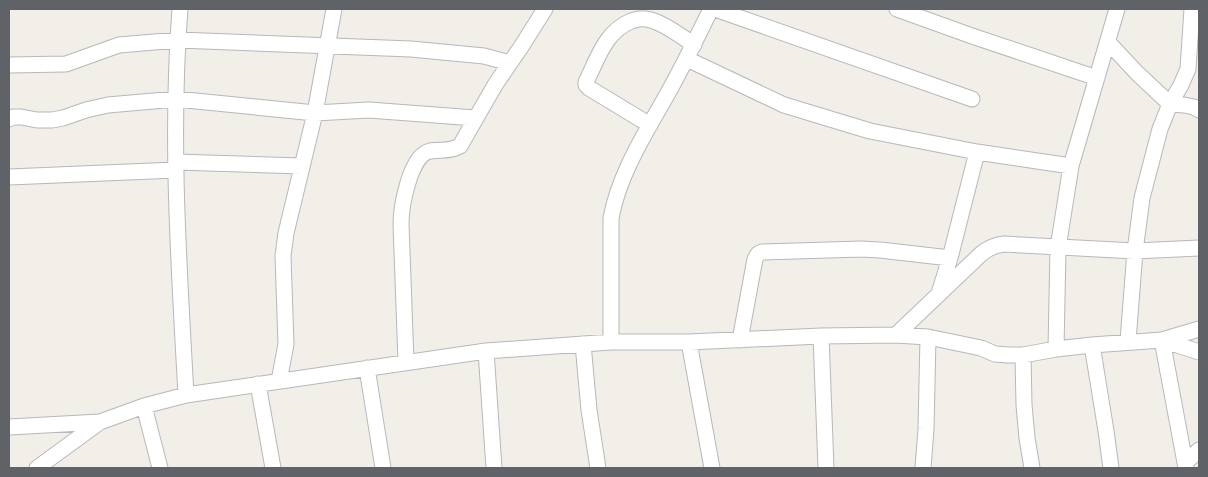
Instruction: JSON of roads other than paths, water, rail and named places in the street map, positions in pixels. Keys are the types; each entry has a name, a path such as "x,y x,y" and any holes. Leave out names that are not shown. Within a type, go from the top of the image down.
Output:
{"street":[{"path":"180,9 176,99 176,166 177,228 186,395"},
{"path":"279,382 286,344 283,256 286,233 315,113 334,9"},
{"path":"406,362 400,224 401,210 409,182 420,158 429,151 448,151 460,146 470,131 475,118 543,9"},
{"path":"611,342 611,218 614,205 628,168 713,9 972,99"},
{"path":"897,9 1097,78"},
{"path":"1056,348 1058,248 1072,166 1117,9"},
{"path":"1128,341 1135,251 1142,198 1160,129 1170,104 1188,69 1192,9"},
{"path":"650,125 586,85 606,40 613,32 627,23 645,18 669,28 694,45"},
{"path":"9,65 66,64 119,45 178,40 412,49 484,56 510,63"},
{"path":"1108,42 1170,104 1194,107 1199,110"},
{"path":"687,59 784,105 870,132 977,152 1072,166"},
{"path":"9,119 21,117 52,120 108,105 176,99 315,113 370,110 475,118"},
{"path":"940,292 977,152"},
{"path":"9,177 176,166 302,166"},
{"path":"896,335 990,247 1004,244 1135,251 1199,248"},
{"path":"740,340 755,260 758,254 762,252 861,249 950,258"},
{"path":"37,468 100,422 144,406 186,395 486,350 611,342 689,342 821,336 896,335 928,337 981,348 995,354 1023,355 1056,348 1092,344 1162,340 1199,329"},
{"path":"821,336 826,468"},
{"path":"923,468 926,429 928,337"},
{"path":"1162,340 1199,352"},
{"path":"1162,340 1186,466"},
{"path":"689,342 712,468"},
{"path":"583,344 598,468"},
{"path":"1092,344 1111,468"},
{"path":"486,350 494,468"},
{"path":"1023,355 1024,406 1032,468"},
{"path":"367,368 383,468"},
{"path":"258,384 273,468"},
{"path":"144,406 160,468"},
{"path":"9,427 100,422"},
{"path":"1186,466 1199,450"}]}
